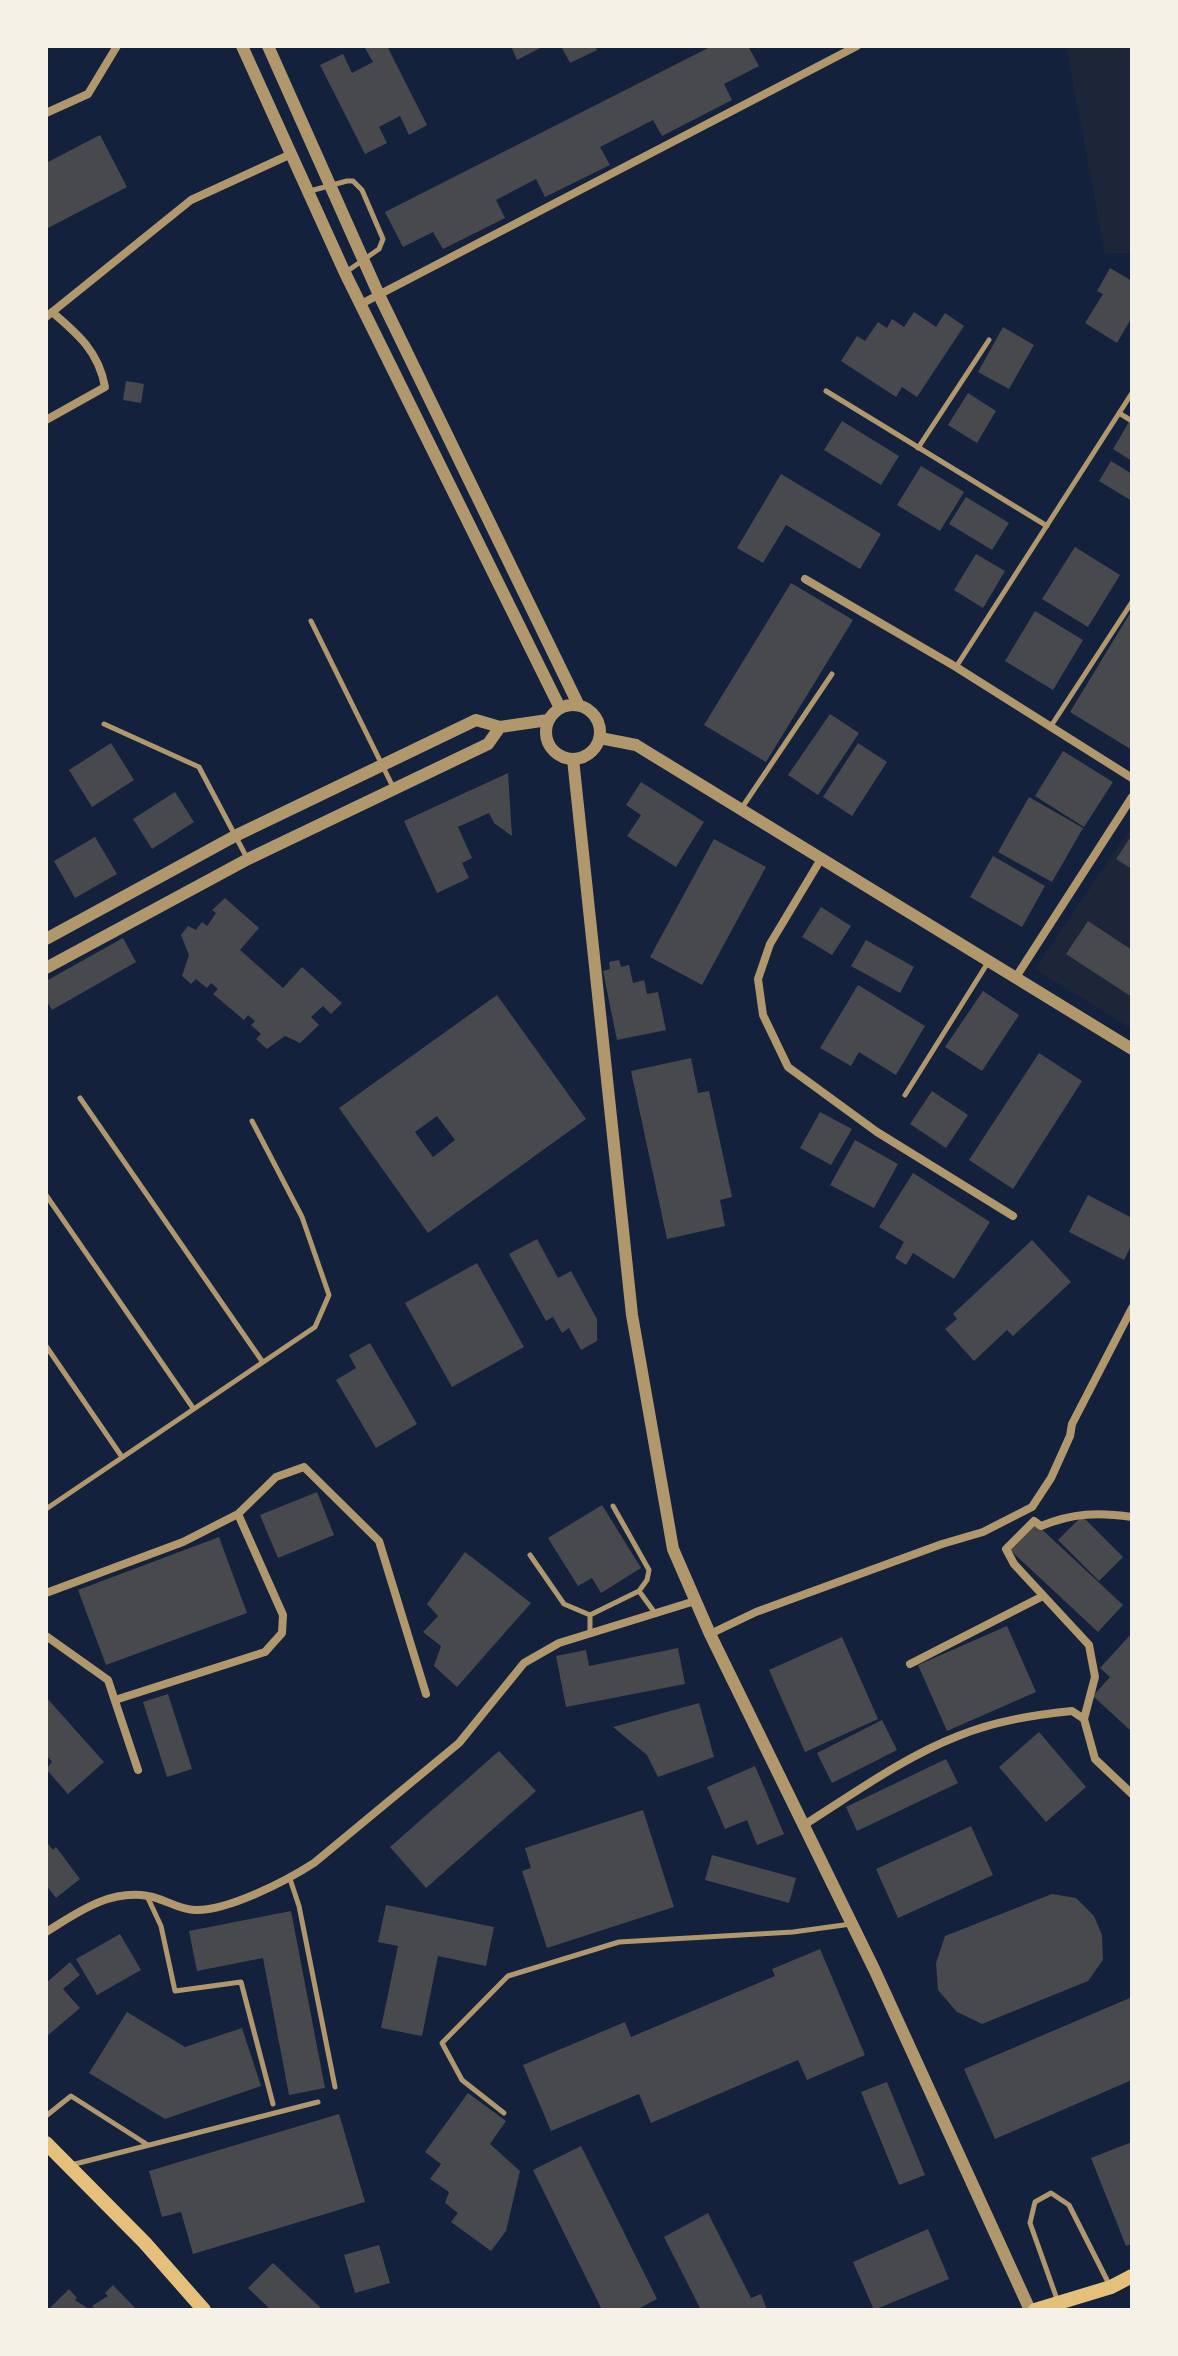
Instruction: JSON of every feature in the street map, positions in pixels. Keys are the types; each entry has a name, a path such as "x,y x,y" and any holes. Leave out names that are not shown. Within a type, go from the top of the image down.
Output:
{"main road":[{"path":"46,2143 145,2243 204,2310"},
{"path":"1032,2310 1111,2287 1132,2276"}],"street":[{"path":"46,113 88,94 117,46"},
{"path":"242,46 281,138 345,273 560,708"},
{"path":"268,46 379,295 578,704 596,716 600,738 589,755 573,759 558,755 550,748 546,737 548,720"},
{"path":"361,304 857,46"},
{"path":"281,138 305,127"},
{"path":"46,420 105,387 102,368 83,338 49,315 191,200 289,155"},
{"path":"480,546 498,538"},
{"path":"805,579 956,667 1132,778"},
{"path":"46,939 235,836 381,763 476,720 500,727 548,720 560,708 578,704"},
{"path":"46,968 248,859 488,744 500,727"},
{"path":"600,738 636,745 1132,1049"},
{"path":"573,759 632,1315 673,1549 710,1634 852,1924 1032,2310"},
{"path":"1016,977 1132,797"},
{"path":"821,859 770,944 758,979 763,1015 788,1067 877,1132 1013,1216"},
{"path":"710,1634 756,1612 983,1532 1032,1507 1051,1478 1072,1424 1132,1308"},
{"path":"46,1593 183,1542 238,1514 276,1477 304,1467 379,1541 426,1694"},
{"path":"1132,1517 1101,1512 1067,1515 1041,1526 1034,1521 1006,1549 1014,1564 1089,1645 1095,1677 1084,1719 1095,1759 1132,1794"},
{"path":"115,1700 265,1652 282,1633 283,1615 238,1514"},
{"path":"910,1664 1043,1596"},
{"path":"46,1932 110,1896 146,1895 194,1910 228,1903 290,1879 314,1863 459,1743 524,1663 559,1643 695,1601"},
{"path":"46,1636 108,1680 138,1770"},
{"path":"804,1825 878,1778 957,1736 1020,1717 1072,1711 1084,1719"}],"lane":[{"path":"307,192 330,183 353,181 362,190 383,239 379,249 345,273"},
{"path":"918,448 989,340"},
{"path":"826,391 1047,526"},
{"path":"956,667 1132,393"},
{"path":"1119,413 1132,421"},
{"path":"1051,726 1132,602"},
{"path":"311,621 393,787"},
{"path":"740,810 832,674"},
{"path":"104,724 199,767 248,859"},
{"path":"905,1095 989,961"},
{"path":"80,1098 262,1361"},
{"path":"46,1509 315,1327 329,1295 302,1217 252,1121"},
{"path":"46,1195 193,1408"},
{"path":"46,1346 122,1457"},
{"path":"530,1555 564,1604 590,1615 639,1591 647,1580 649,1570 613,1506"},
{"path":"639,1591 655,1613"},
{"path":"590,1615 590,1633"},
{"path":"290,1879 299,1906 335,2087"},
{"path":"146,1895 161,1926 175,1991 241,1982 273,2104"},
{"path":"504,2113 462,2080 442,2043 508,1976 619,1942 793,1932 852,1924"},
{"path":"46,2116 71,2096 148,2145"},
{"path":"68,2165 318,2102"},
{"path":"1059,2303 1030,2223 1035,2202 1051,2193 1069,2205 1111,2287"},
{"path":"189,2295 193,2310"}],"shaded area":[{"path":"1066,46 1132,46 1132,253 1105,253"},
{"path":"1132,826 1132,1029 1035,969"}],"building":[{"path":"364,46 387,46 427,125 409,135 400,116 379,127 387,143 365,154 320,65 343,54 352,73 373,62"},
{"path":"511,46 544,46 517,60"},
{"path":"561,46 595,46 597,50 570,63"},
{"path":"712,46 748,46 759,66 724,84 732,100 662,136 653,120 600,147 610,165 545,197 536,179 496,200 505,218 443,249 433,232 403,247 385,212"},
{"path":"100,135 127,187 46,229 46,163"},
{"path":"1110,268 1132,281 1132,317 1117,343 1085,323 1103,294 1097,291"},
{"path":"914,312 936,327 945,313 964,326 917,397 902,387 896,397 841,361 857,336 865,341 878,322 887,328 892,319 904,327"},
{"path":"1003,327 1034,345 1009,389 978,372"},
{"path":"126,381 144,384 141,403 123,400"},
{"path":"968,393 996,411 977,443 948,425"},
{"path":"842,421 899,456 881,485 824,450"},
{"path":"1129,422 1132,424 1132,461 1113,449"},
{"path":"1111,461 1132,474 1132,501 1099,481"},
{"path":"921,466 964,492 940,531 897,505"},
{"path":"781,474 881,534 860,569 786,525 763,563 737,548"},
{"path":"966,497 1009,523 992,550 949,524"},
{"path":"1075,547 1120,575 1088,627 1042,599"},
{"path":"976,554 1005,571 983,608 954,590"},
{"path":"791,583 853,620 766,762 704,725"},
{"path":"1132,610 1132,750 1070,712"},
{"path":"1035,611 1083,640 1053,690 1005,661"},
{"path":"830,714 859,733 818,795 788,775"},
{"path":"111,743 134,780 92,807 69,770"},
{"path":"858,743 887,762 852,816 823,797"},
{"path":"1063,751 1113,782 1084,827 1035,796"},
{"path":"508,773 512,836 494,823 489,813 458,827 472,858 462,863 469,878 437,893 404,821"},
{"path":"641,782 704,822 676,867 627,836 641,815 626,805"},
{"path":"175,792 194,822 152,849 133,819"},
{"path":"1029,797 1083,828 1052,882 998,852"},
{"path":"1132,835 1132,869 1116,859"},
{"path":"95,837 117,874 75,898 54,861"},
{"path":"714,839 766,867 702,985 650,957"},
{"path":"993,856 1045,886 1022,927 970,897"},
{"path":"225,898 259,928 240,950 283,988 302,967 342,1003 331,1014 323,1006 311,1017 319,1025 300,1043 285,1036 267,1049 256,1039 261,1034 251,1025 255,1021 248,1015 244,1020 213,994 218,989 211,983 207,988 196,979 191,984 182,976 189,955 181,935 188,926 196,930 202,922 207,926 216,913 212,910"},
{"path":"821,907 851,926 832,955 802,937"},
{"path":"1088,921 1132,950 1132,997 1066,954"},
{"path":"123,938 136,962 52,1010 46,1000 46,981"},
{"path":"866,940 914,967 900,993 851,966"},
{"path":"619,960 621,967 629,965 633,983 644,980 647,994 658,992 666,1030 617,1040 603,971 610,969 609,962"},
{"path":"858,985 925,1026 896,1075 859,1052 851,1066 820,1048"},
{"path":"983,991 1019,1015 982,1071 945,1047"},
{"path":"497,995 586,1119 428,1233 339,1108","holes":["437,1116 455,1140 433,1157 415,1132"]},
{"path":"1039,1053 1082,1081 1013,1189 969,1160"},
{"path":"691,1058 698,1093 709,1091 732,1197 720,1200 725,1226 667,1239 631,1071"},
{"path":"932,1091 968,1115 946,1148 910,1124"},
{"path":"820,1112 852,1129 831,1165 800,1148"},
{"path":"855,1140 898,1164 874,1208 830,1185"},
{"path":"913,1173 990,1222 954,1279 913,1253 906,1265 895,1258 904,1242 879,1227"},
{"path":"1088,1195 1132,1218 1132,1244 1124,1260 1069,1232"},
{"path":"537,1239 558,1278 571,1271 597,1319 597,1341 581,1350 569,1328 562,1333 553,1317 546,1321 509,1254"},
{"path":"1032,1240 1071,1282 1013,1336 1007,1330 974,1361 945,1329 957,1319 953,1314"},
{"path":"477,1263 524,1347 452,1387 405,1303"},
{"path":"370,1343 417,1424 376,1448 336,1380 356,1368 349,1355"},
{"path":"317,1492 334,1535 278,1558 260,1515"},
{"path":"602,1505 641,1568 601,1593 592,1578 578,1586 548,1538"},
{"path":"1082,1516 1123,1557 1099,1581 1058,1540"},
{"path":"1034,1522 1123,1605 1098,1632 1009,1549"},
{"path":"219,1537 247,1613 106,1665 78,1590"},
{"path":"465,1552 531,1603 457,1687 434,1666 441,1646 423,1632 438,1616 427,1604"},
{"path":"1007,1626 1036,1692 947,1731 918,1665"},
{"path":"1132,1633 1132,1732 1093,1696 1110,1677 1100,1668"},
{"path":"842,1637 878,1719 805,1752 769,1670"},
{"path":"678,1648 685,1684 566,1707 556,1656 586,1650 589,1666"},
{"path":"168,1694 192,1769 167,1777 143,1702"},
{"path":"46,1697 104,1762 68,1794 46,1769 52,1762 46,1755"},
{"path":"699,1703 714,1757 658,1777 647,1755 613,1727"},
{"path":"882,1720 897,1750 832,1783 817,1753"},
{"path":"1039,1732 1086,1787 1046,1822 999,1767"},
{"path":"499,1751 536,1791 426,1888 390,1847"},
{"path":"946,1759 958,1783 857,1831 846,1807"},
{"path":"755,1766 784,1834 757,1845 747,1820 725,1829 707,1787"},
{"path":"643,1810 674,1907 547,1948 522,1871 531,1868 525,1848"},
{"path":"971,1826 993,1875 898,1918 876,1869"},
{"path":"46,1841 53,1850 56,1847 80,1879 56,1898 46,1885"},
{"path":"712,1855 796,1878 789,1903 705,1880"},
{"path":"1052,1894 1076,1898 1094,1916 1102,1935 1103,1960 1088,1981 982,2024 957,2012 938,1990 936,1963 945,1936"},
{"path":"386,1905 494,1927 486,1966 438,1956 422,2036 381,2028 398,1946 378,1942"},
{"path":"291,1911 325,2088 289,2095 263,1958 197,1971 189,1931"},
{"path":"120,1934 141,1970 97,1995 76,1959"},
{"path":"820,1949 865,2055 807,2080 798,2060 651,2123 639,2094 551,2131 523,2065 625,2022 631,2037 775,1976 772,1969"},
{"path":"70,1962 80,1975 63,1989 80,2008 46,2037 46,1983"},
{"path":"1132,1997 1132,2080 995,2139 964,2069"},
{"path":"127,2012 185,2047 242,2028 261,2086 165,2119 89,2073"},
{"path":"887,2082 925,2175 899,2185 861,2092"},
{"path":"468,2093 506,2121 490,2144 520,2171 506,2231 491,2251 451,2222 458,2213 445,2203 449,2192 430,2179 441,2164 425,2152"},
{"path":"339,2114 365,2202 193,2254 181,2212 162,2217 149,2171"},
{"path":"1132,2142 1132,2244 1126,2246 1091,2158"},
{"path":"581,2146 657,2299 636,2310 602,2310 533,2170"},
{"path":"708,2213 751,2298 761,2294 767,2310 701,2310 664,2237"},
{"path":"928,2229 949,2279 874,2310 853,2262"},
{"path":"379,2245 390,2283 355,2293 344,2255"},
{"path":"273,2263 323,2310 271,2310 248,2288"},
{"path":"113,2285 137,2310 96,2310 92,2306 108,2296 105,2293"},
{"path":"69,2289 77,2298 75,2300 90,2310 48,2310"}]}
